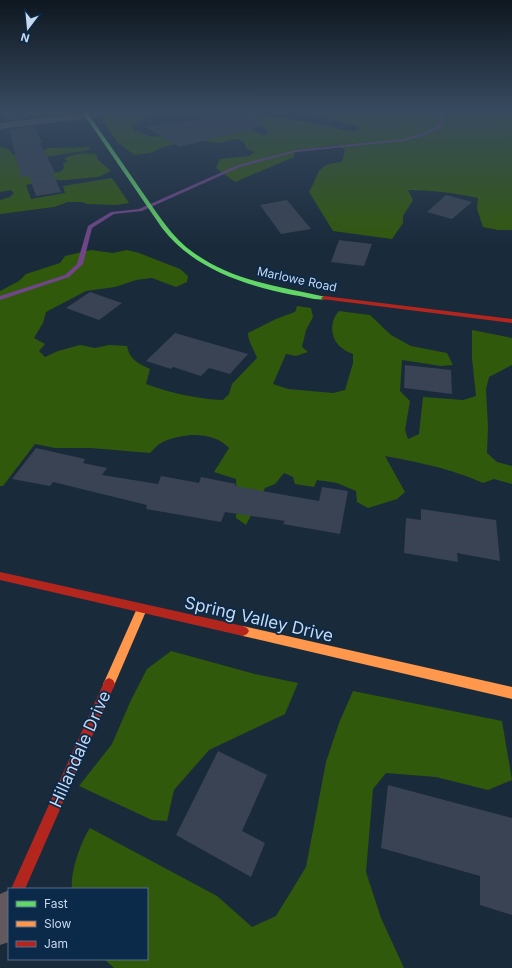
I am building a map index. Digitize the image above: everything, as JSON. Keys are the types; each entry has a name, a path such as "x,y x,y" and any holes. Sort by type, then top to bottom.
{"street":[{"name":"Marlowe Road","path":"114,155 171,236 181,247 200,260 223,271 265,287 328,299 512,321"},
{"name":"Spring Valley Drive","path":"0,576 512,693"},
{"name":"Hillandale Drive","path":"18,888 142,609"},
{"path":"0,927 8,910"}],"green space":[{"path":"0,155 56,155 38,158 33,176 60,172 64,168 63,164 68,161 64,159 67,157 74,155 96,155 98,160 111,171 98,177 48,180 26,185 31,199 65,193 63,186 112,178 129,203 116,205 68,202 54,207 0,214 0,200 10,197 14,193 11,190 0,192"},
{"path":"294,155 294,157 235,182 216,168 220,159 249,156"},
{"path":"344,155 512,155 512,230 498,230 483,227 477,209 478,198 443,192 408,190 413,200 403,216 403,223 392,239 333,231 309,192 323,167 333,163 342,162"},
{"path":"91,250 113,253 127,250 139,253 180,269 188,276 187,282 176,287 152,278 136,280 115,287 86,291 46,312 43,323 34,338 45,344 39,351 45,357 58,351 80,345 95,348 109,345 127,346 132,358 150,369 146,384 184,395 223,400 229,394 232,384 257,358 248,333 276,319 295,312 297,306 311,308 313,317 306,330 302,347 308,352 296,356 286,354 273,384 288,389 333,393 345,390 353,363 353,354 343,349 335,340 332,325 339,311 370,315 391,335 411,346 447,353 453,365 441,366 402,360 400,391 410,401 405,430 408,439 419,434 423,397 463,400 476,396 472,358 472,330 512,338 512,365 489,377 486,389 488,427 487,453 497,462 512,466 512,484 494,479 483,483 447,470 385,456 405,492 397,499 368,508 357,502 356,491 337,483 317,480 314,487 295,484 293,477 284,473 275,484 265,488 246,525 236,518 236,479 214,472 229,448 222,442 207,436 190,435 165,441 150,453 91,448 55,448 35,444 3,486 0,486 0,291 19,281 26,274 60,263 65,256"},
{"path":"171,651 255,674 298,683 285,714 209,750 174,790 167,821 152,820 79,786 112,744 131,700 147,669"},
{"path":"353,691 502,721 512,780 488,790 436,777 386,773 373,789 366,872 381,918 404,968 114,968 105,960 148,960 148,888 72,888 74,866 83,841 90,828 217,896 252,927 276,916 306,867 326,762 339,723"}],"building":[{"path":"16,155 46,155 55,172 53,173 61,192 36,196 29,176 21,177"},
{"path":"446,195 472,202 452,219 427,212"},
{"path":"287,200 311,229 281,234 260,205"},
{"path":"339,240 372,244 364,266 331,262"},
{"path":"90,292 122,303 99,320 66,308"},
{"path":"175,333 248,354 230,374 209,368 201,376 173,367 171,369 146,361"},
{"path":"405,365 451,370 452,394 404,388"},
{"path":"36,448 85,459 83,463 107,468 102,475 158,484 161,476 199,483 201,477 236,484 235,486 319,501 322,487 348,491 340,534 283,524 285,521 225,512 221,522 146,509 147,505 53,482 50,486 12,479"},
{"path":"421,509 496,520 500,561 457,553 458,562 404,553 406,518 421,520"},
{"path":"218,751 267,775 242,831 265,843 251,877 176,835"},
{"path":"388,785 512,818 512,915 480,905 480,876 381,848"}],"waterway":[{"path":"0,298 67,276 80,264 90,227 113,213 140,210 239,166 280,155"}],"traffic: fast":[{"path":"114,155 170,235 192,255 223,272 256,284 324,298"}],"traffic: slow":[{"path":"109,684 142,609"},
{"path":"243,631 512,693"}],"traffic: jam":[{"path":"324,298 512,321"},
{"path":"0,576 243,631"},
{"path":"18,888 109,684"}]}
